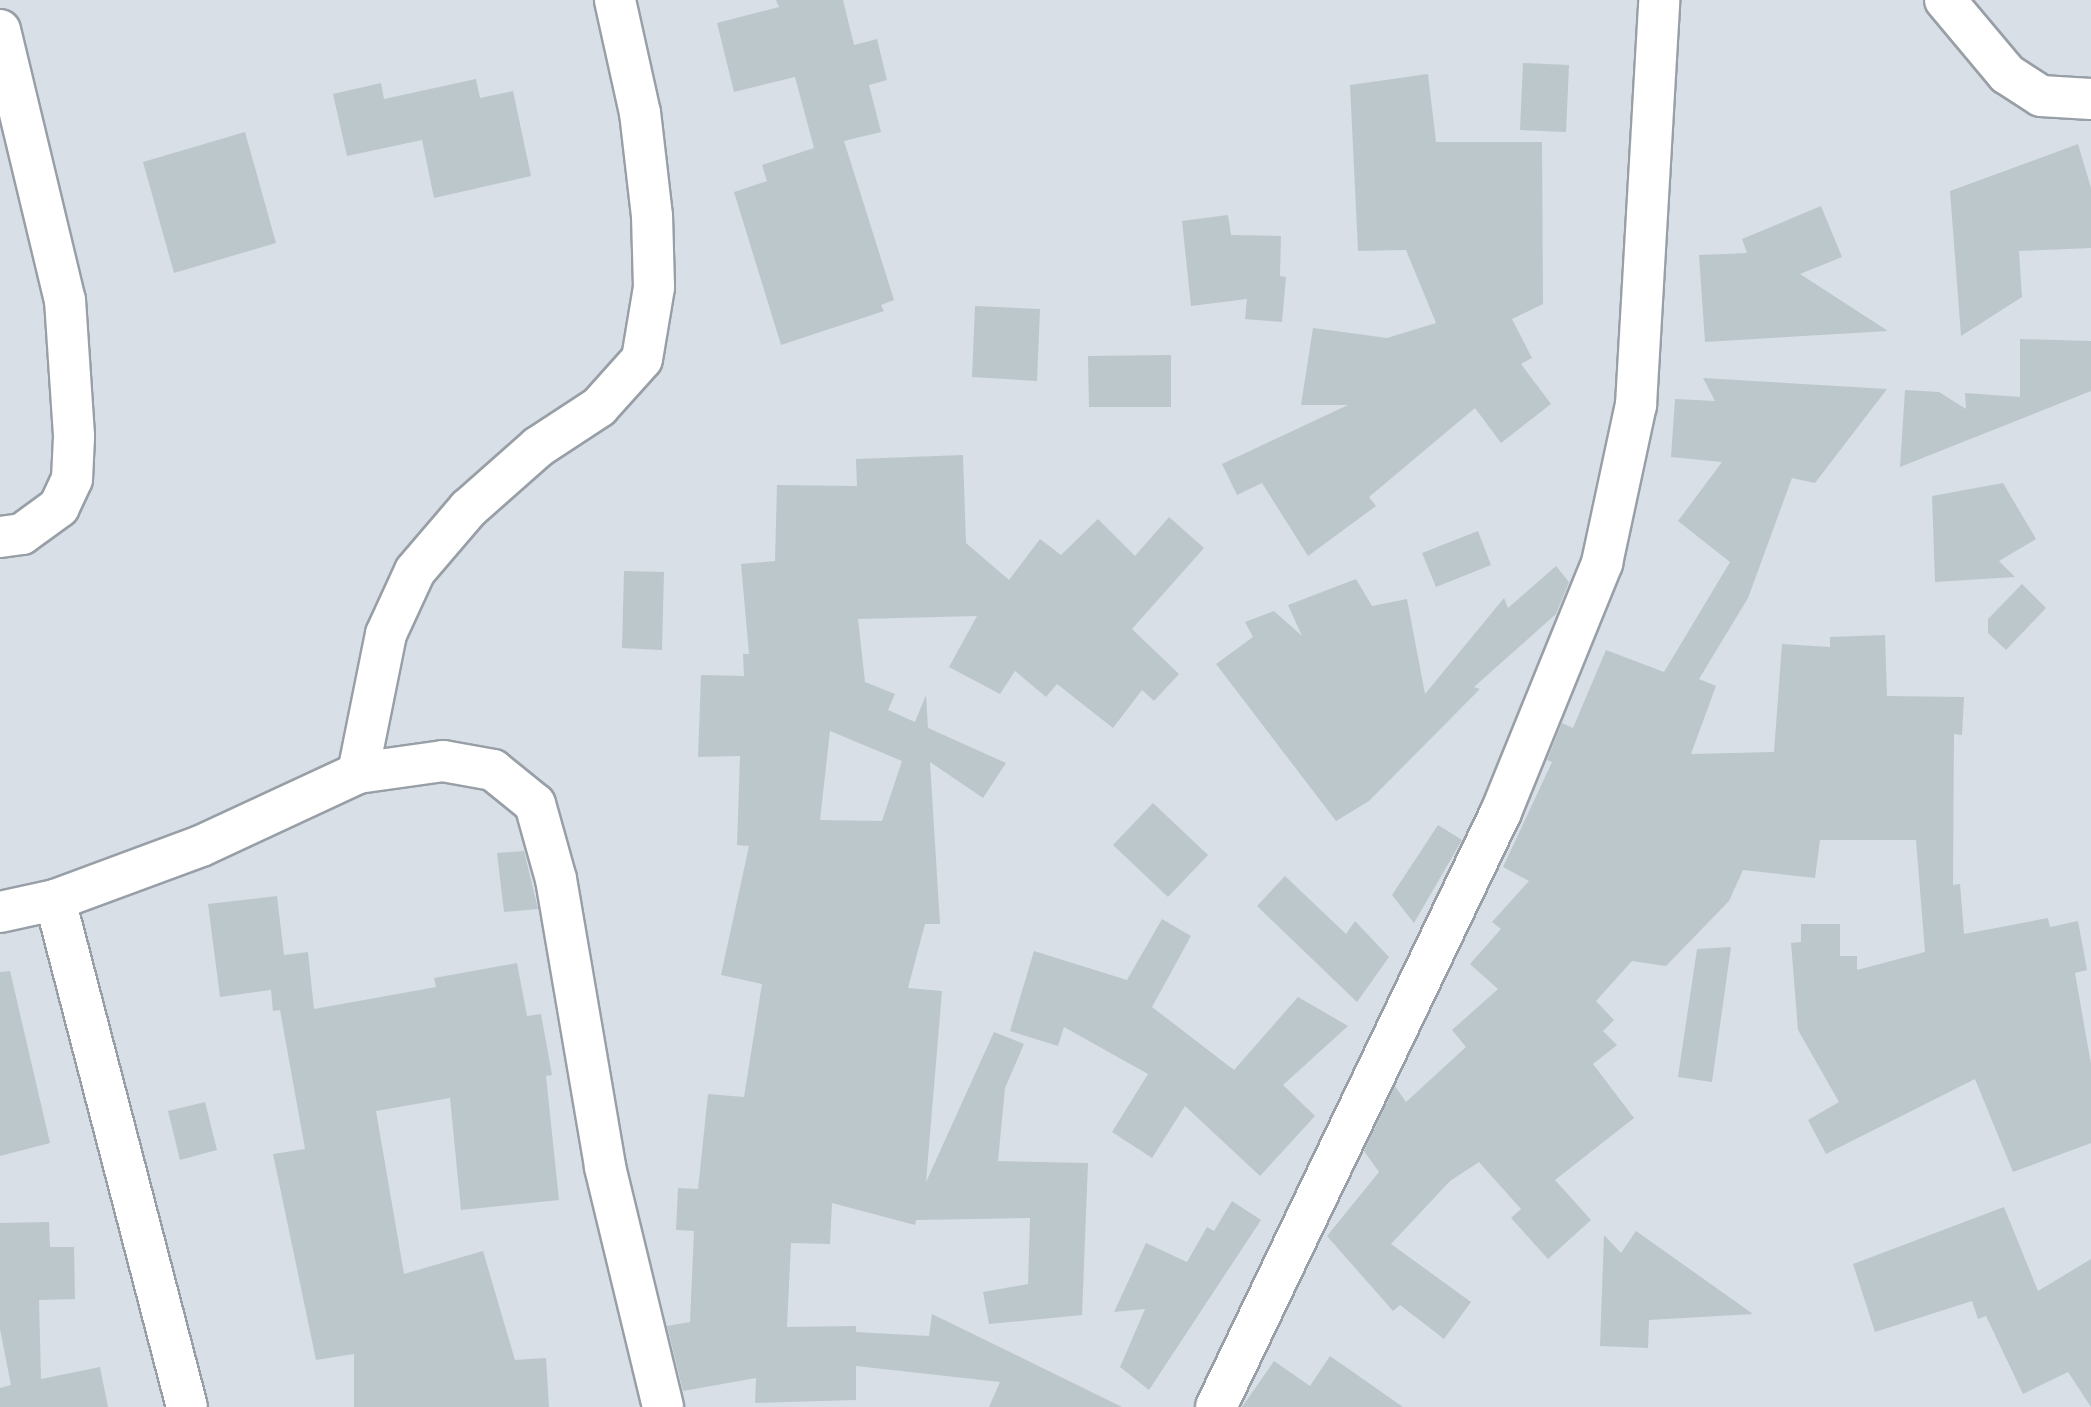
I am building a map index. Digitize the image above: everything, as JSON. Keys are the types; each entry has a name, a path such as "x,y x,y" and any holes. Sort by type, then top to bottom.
{"street":[{"path":"358,773 386,634 415,571 468,509 538,447 599,407 642,359 654,287 652,216 640,113 615,0"},
{"path":"1216,1407 1501,812 1602,563 1636,405 1659,0"},
{"path":"1945,0 2007,74 2041,96 2091,99"},
{"path":"0,30 65,300 74,437 72,479 59,507 22,534 0,537"},
{"path":"0,912 55,900 257,823 358,773 443,761 493,770 535,804 556,879 628,1281 663,1407"},
{"path":"55,900 187,1407"}],"building":[{"path":"776,0 843,0 854,45 877,39 887,80 869,85 881,132 844,141 894,300 881,305 884,311 781,345 734,192 767,181 762,165 814,148 795,77 734,92 717,23 779,7"},
{"path":"1523,63 1569,65 1566,132 1520,130"},
{"path":"1428,74 1436,142 1542,142 1543,304 1512,319 1532,358 1521,364 1551,404 1501,443 1475,408 1369,497 1376,506 1308,556 1262,483 1237,495 1222,464 1348,405 1301,405 1313,328 1387,338 1436,323 1406,250 1358,251 1350,85"},
{"path":"476,79 480,98 513,91 531,176 434,198 422,140 347,156 333,94 381,83 384,99"},
{"path":"245,132 276,243 174,273 143,162"},
{"path":"2078,144 2091,188 2091,248 2019,251 2022,297 1961,336 1950,191"},
{"path":"1821,206 1842,257 1800,274 1888,331 1705,342 1699,255 1747,253 1742,239"},
{"path":"1228,215 1231,235 1281,236 1280,276 1286,277 1282,322 1245,319 1247,299 1191,306 1182,221"},
{"path":"975,306 1040,309 1037,381 972,377"},
{"path":"2020,339 2091,341 2091,391 1900,467 1905,390 1939,392 1966,409 1965,393 2020,397"},
{"path":"1171,355 1171,407 1089,407 1088,356"},
{"path":"1703,378 1887,389 1815,483 1792,478 1748,598 1699,679 1716,686 1691,754 1774,752 1782,644 1830,647 1830,637 1885,635 1887,696 1964,697 1962,735 1954,734 1953,885 1960,884 1964,934 2048,918 2050,927 2078,921 2087,970 2075,973 2091,1064 2091,1143 2013,1172 1975,1079 1826,1154 1808,1120 1839,1102 1798,1030 1791,943 1801,942 1801,924 1840,924 1840,956 1857,956 1857,970 1925,952 1916,840 1820,840 1815,878 1743,870 1729,901 1666,966 1632,961 1596,1001 1614,1020 1603,1031 1617,1045 1593,1064 1634,1118 1555,1180 1591,1220 1548,1259 1511,1218 1521,1209 1479,1162 1450,1181 1391,1244 1471,1302 1444,1339 1400,1305 1393,1311 1327,1236 1379,1172 1364,1151 1395,1086 1406,1102 1466,1047 1452,1030 1498,989 1470,964 1501,929 1492,922 1529,881 1503,867 1552,762 1547,760 1562,723 1573,728 1606,650 1664,672 1730,562 1678,521 1722,462 1671,457 1675,399 1715,401"},
{"path":"963,455 966,543 1009,580 1040,539 1061,555 1098,519 1135,556 1169,517 1204,548 1132,629 1179,674 1154,701 1142,690 1113,728 1057,684 1046,697 1015,671 1000,694 949,667 977,616 858,619 865,682 895,694 888,710 915,722 926,695 928,728 1006,763 983,798 930,762 940,924 925,924 908,988 942,991 926,1182 994,1032 1024,1044 1005,1088 998,1161 1088,1163 1082,1315 989,1324 983,1292 1028,1284 1030,1218 916,1220 915,1225 832,1203 830,1244 791,1243 787,1327 856,1326 856,1332 929,1336 932,1314 1122,1407 989,1407 1000,1382 856,1366 856,1400 755,1403 756,1378 683,1391 667,1326 690,1322 694,1231 676,1230 678,1188 698,1189 708,1094 744,1097 762,984 721,975 749,846 737,845 740,756 698,757 701,675 744,676 743,654 749,654 741,564 775,561 777,485 857,486 856,459","holes":["830,731 902,761 882,821 820,820"]},
{"path":"2003,483 2036,539 1999,561 2015,577 1935,582 1932,496"},
{"path":"1478,531 1491,565 1436,587 1422,553"},
{"path":"1556,566 1569,582 1556,614 1474,687 1480,689 1369,801 1336,821 1216,664 1253,637 1245,622 1274,611 1302,636 1288,605 1356,579 1372,606 1407,599 1425,694 1504,598 1508,608"},
{"path":"624,571 664,572 662,650 622,648"},
{"path":"2022,584 2046,608 2006,650 1988,633 1988,619"},
{"path":"1153,803 1208,855 1168,897 1113,845"},
{"path":"1438,825 1462,840 1414,923 1392,895"},
{"path":"524,851 538,909 504,912 497,853"},
{"path":"1285,876 1346,934 1355,921 1389,957 1357,1002 1257,906"},
{"path":"277,896 284,955 308,952 314,1009 436,987 434,978 517,963 527,1016 541,1014 552,1075 546,1076 559,1200 461,1210 450,1098 376,1111 404,1274 483,1251 515,1360 546,1358 549,1407 354,1407 354,1354 316,1360 273,1154 305,1149 280,1010 273,1011 271,990 220,997 208,904"},
{"path":"1162,919 1191,936 1152,1007 1234,1070 1298,997 1348,1026 1283,1085 1315,1116 1260,1176 1185,1106 1152,1158 1112,1132 1148,1074 1064,1027 1058,1046 1010,1031 1034,951 1127,980"},
{"path":"1731,947 1712,1082 1678,1077 1697,949"},
{"path":"10,971 50,1143 0,1156 0,972"},
{"path":"205,1102 217,1150 180,1160 168,1111"},
{"path":"1232,1201 1261,1220 1149,1390 1120,1367 1145,1309 1114,1312 1146,1243 1187,1262 1207,1227 1214,1231"},
{"path":"2004,1207 2038,1291 2091,1259 2091,1407 2068,1372 2023,1394 1986,1316 1978,1319 1972,1301 1875,1332 1853,1264"},
{"path":"49,1222 50,1247 74,1247 75,1299 39,1300 41,1379 100,1367 108,1407 0,1407 0,1388 11,1385 0,1329 0,1223"},
{"path":"1636,1231 1753,1314 1649,1320 1648,1348 1600,1346 1604,1235 1621,1253"},
{"path":"1330,1356 1403,1407 1242,1407 1274,1361 1310,1386"}]}
